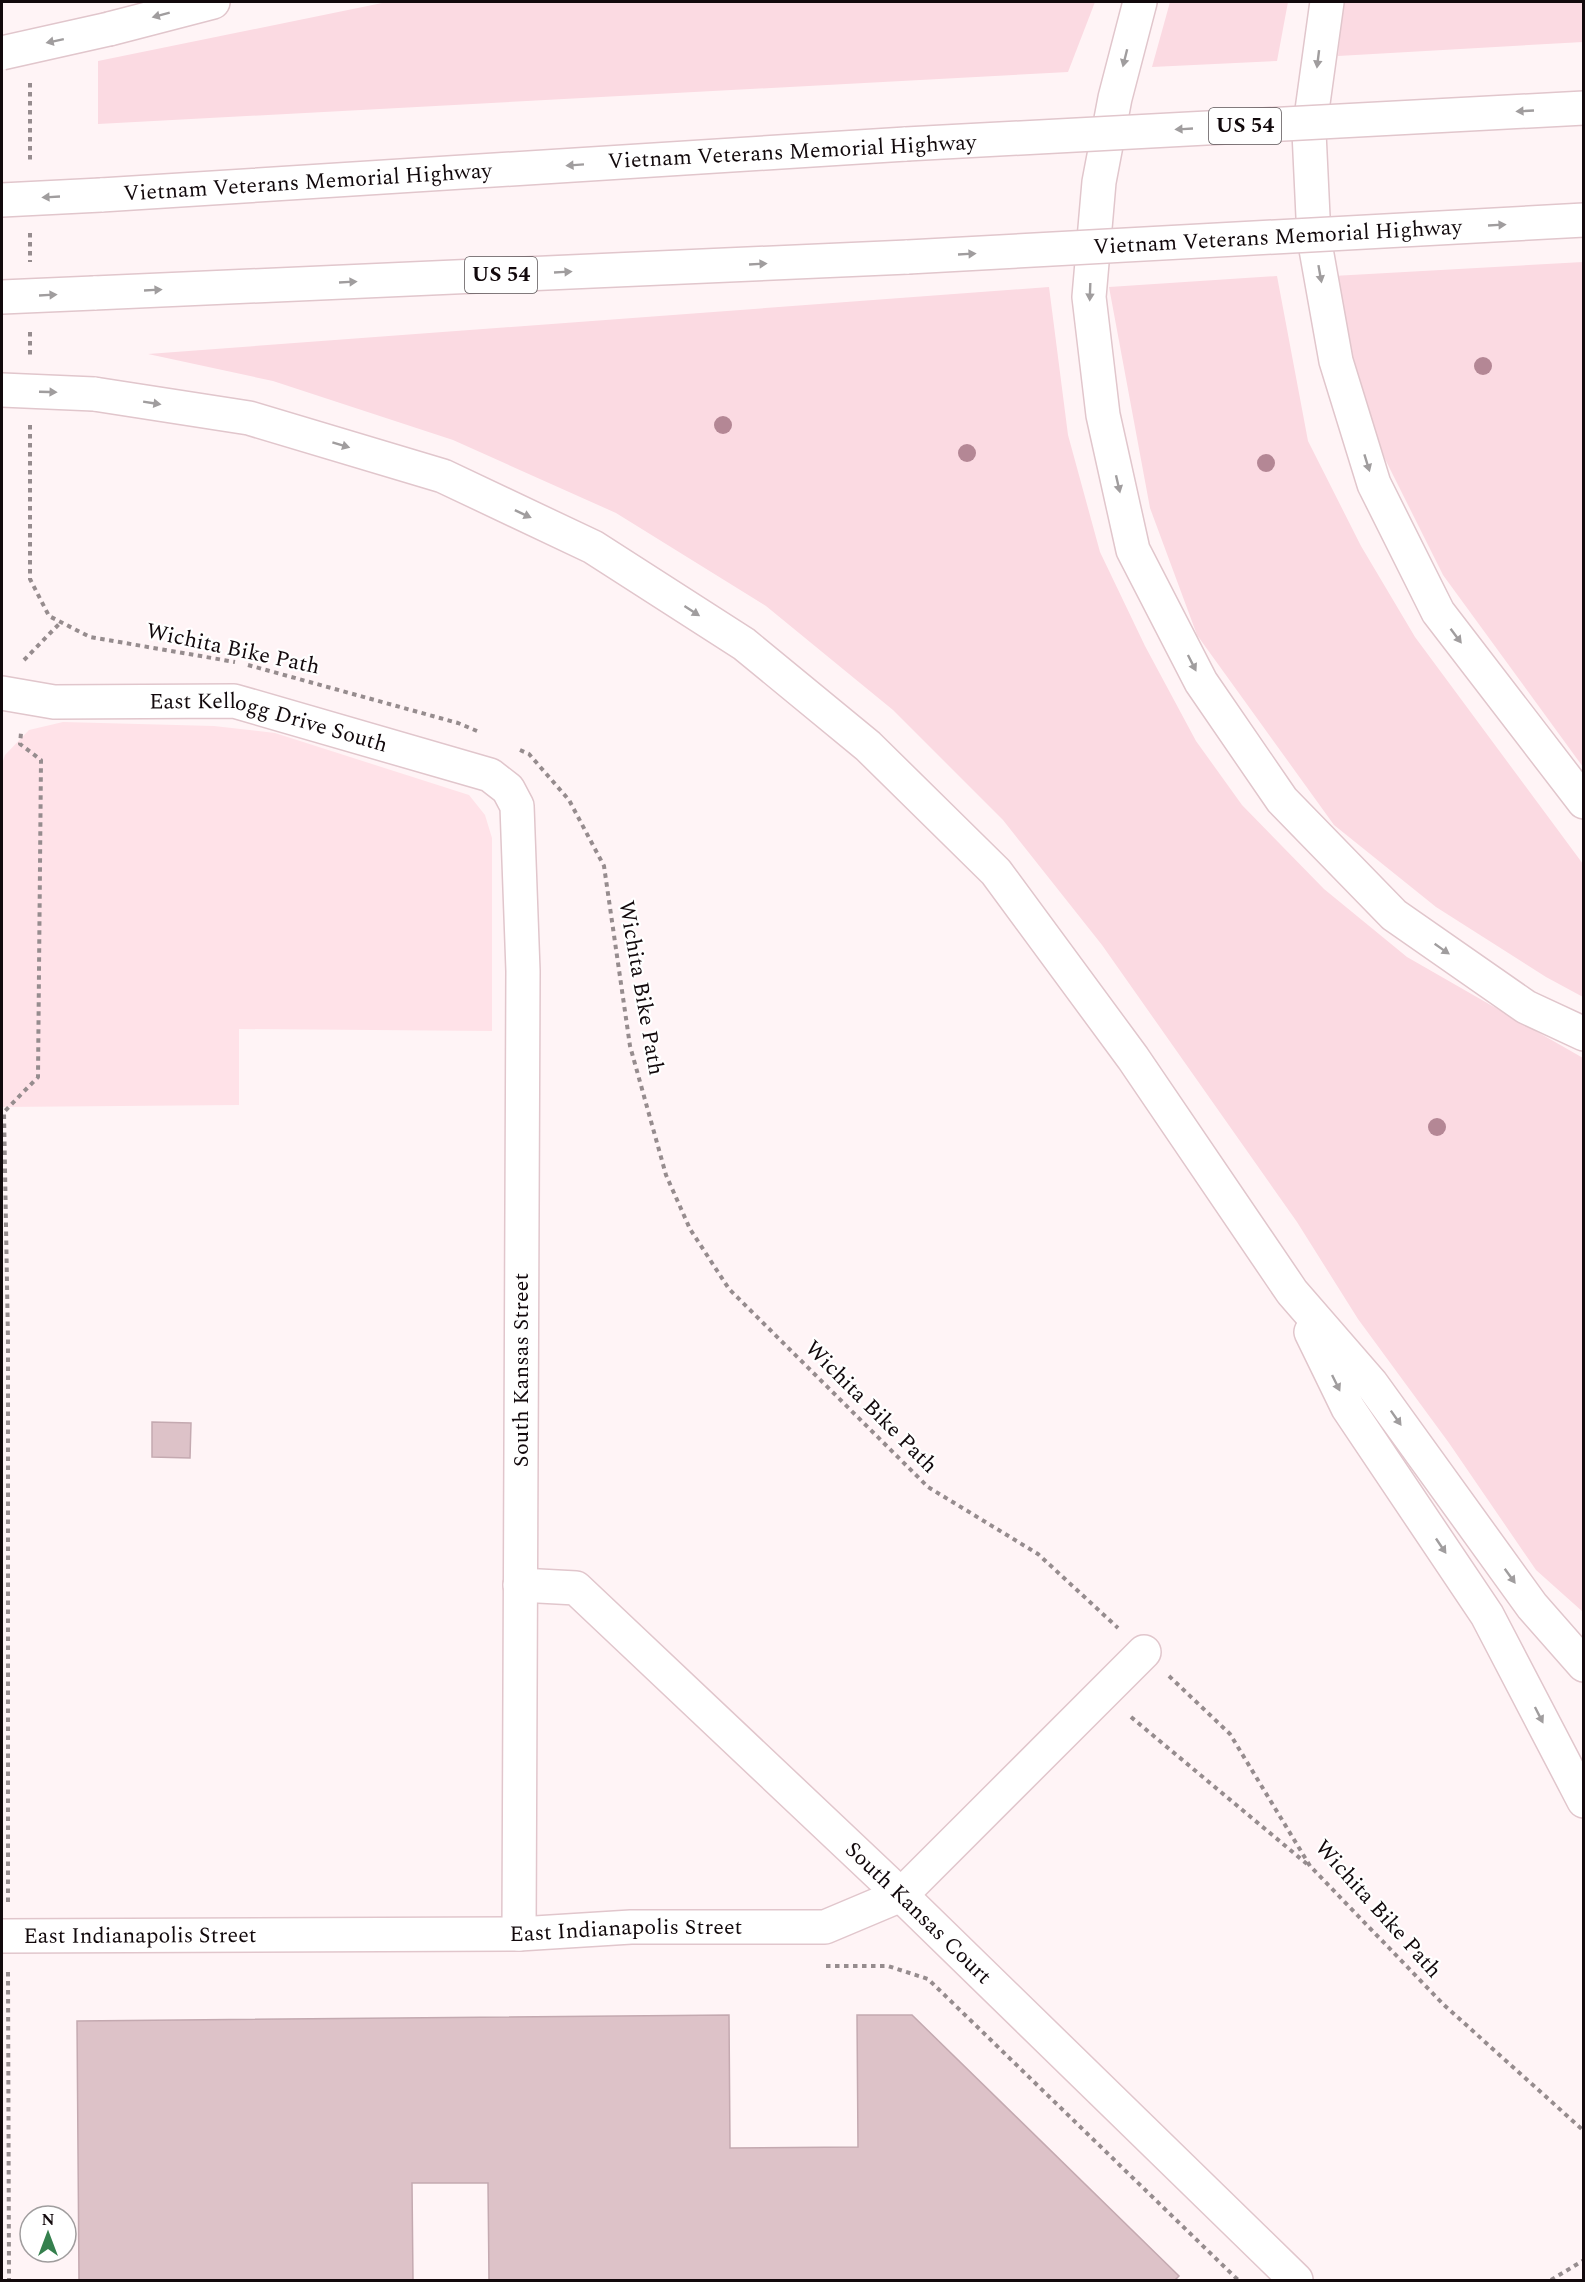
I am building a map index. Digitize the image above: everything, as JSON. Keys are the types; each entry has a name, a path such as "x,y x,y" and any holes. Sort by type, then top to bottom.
{"main road":[{"path":"2,53 109,29 213,2"},
{"path":"1140,2 1115,98 1099,182 1089,297 1103,415 1133,550 1201,682 1282,800 1394,915 1526,1007 1584,1034"},
{"path":"1327,2 1309,132 1314,238 1336,361 1374,484 1438,612 1584,802"},
{"name":"Vietnam Veterans Memorial Highway","path":"2,200 906,144 1584,108"},
{"name":"Vietnam Veterans Memorial Highway","path":"2,297 908,257 1584,220"},
{"path":"2,390 94,394 249,418 443,476 594,547 744,644 868,746 996,872 1133,1058 1292,1292 1371,1383 1532,1606 1584,1665"},
{"name":"East Kellogg Drive South","path":"12,694 54,702 234,701 490,775 508,789 517,806"},
{"name":"South Kansas Street","path":"517,806 523,971 519,1934"},
{"path":"1292,1292 1348,1407 1487,1615 1584,1801"},
{"name":"South Kansas Court","path":"520,1585 576,1588 901,1895 1293,2279"},
{"name":"East Indianapolis Street","path":"5,1935 519,1934 631,1927 825,1927 901,1895 1144,1652"}],"path":[{"path":"30,72 30,167"},
{"path":"30,226 30,273"},
{"path":"30,320 30,367"},
{"name":"Wichita Bike Path","path":"30,414 30,579 49,616 90,637 263,667 458,723 478,732"},
{"path":"9,2280 5,1935 8,1340 4,1112 38,1077 41,827 41,760 20,744 12,694 24,657 61,622"},
{"name":"Wichita Bike Path","path":"519,749 529,754 569,800 604,866 630,1046 666,1175 690,1229 729,1289 928,1487 1038,1554 1230,1734 1310,1866 1444,2005 1584,2131"},
{"path":"1128,1715 1310,1866"},
{"path":"823,1966 888,1966 928,1979 1238,2280"},
{"path":"1551,2280 1584,2260"}],"shaded area":[{"path":"387,2 1095,2 1068,72 98,124 98,61"},
{"path":"1170,2 1288,2 1277,61 1152,67"},
{"path":"1343,2 1583,2 1583,42 1338,56"},
{"path":"1583,262 1583,767 1443,575 1385,459 1356,378 1333,276"},
{"path":"1277,276 1308,441 1361,546 1415,637 1583,864 1583,997 1546,977 1436,907 1334,825 1197,635 1150,508 1109,287"},
{"path":"1049,287 1068,435 1100,552 1145,646 1196,741 1242,805 1324,889 1407,957 1583,1058 1583,1612 1536,1570 1449,1443 1358,1319 1297,1222 1102,945 1003,820 893,710 766,606 616,513 453,440 273,381 148,354"},
{"path":"63,722 214,726 275,733 469,795 485,815 492,838 492,1031 239,1029 239,1105 2,1107 2,764 5,755 29,730"}],"building":[{"path":"152,1422 191,1423 190,1458 152,1457"},
{"path":"729,2015 730,2148 858,2147 857,2015 912,2015 1179,2276 1175,2280 489,2280 488,2183 412,2183 413,2280 79,2280 77,2021"}]}
